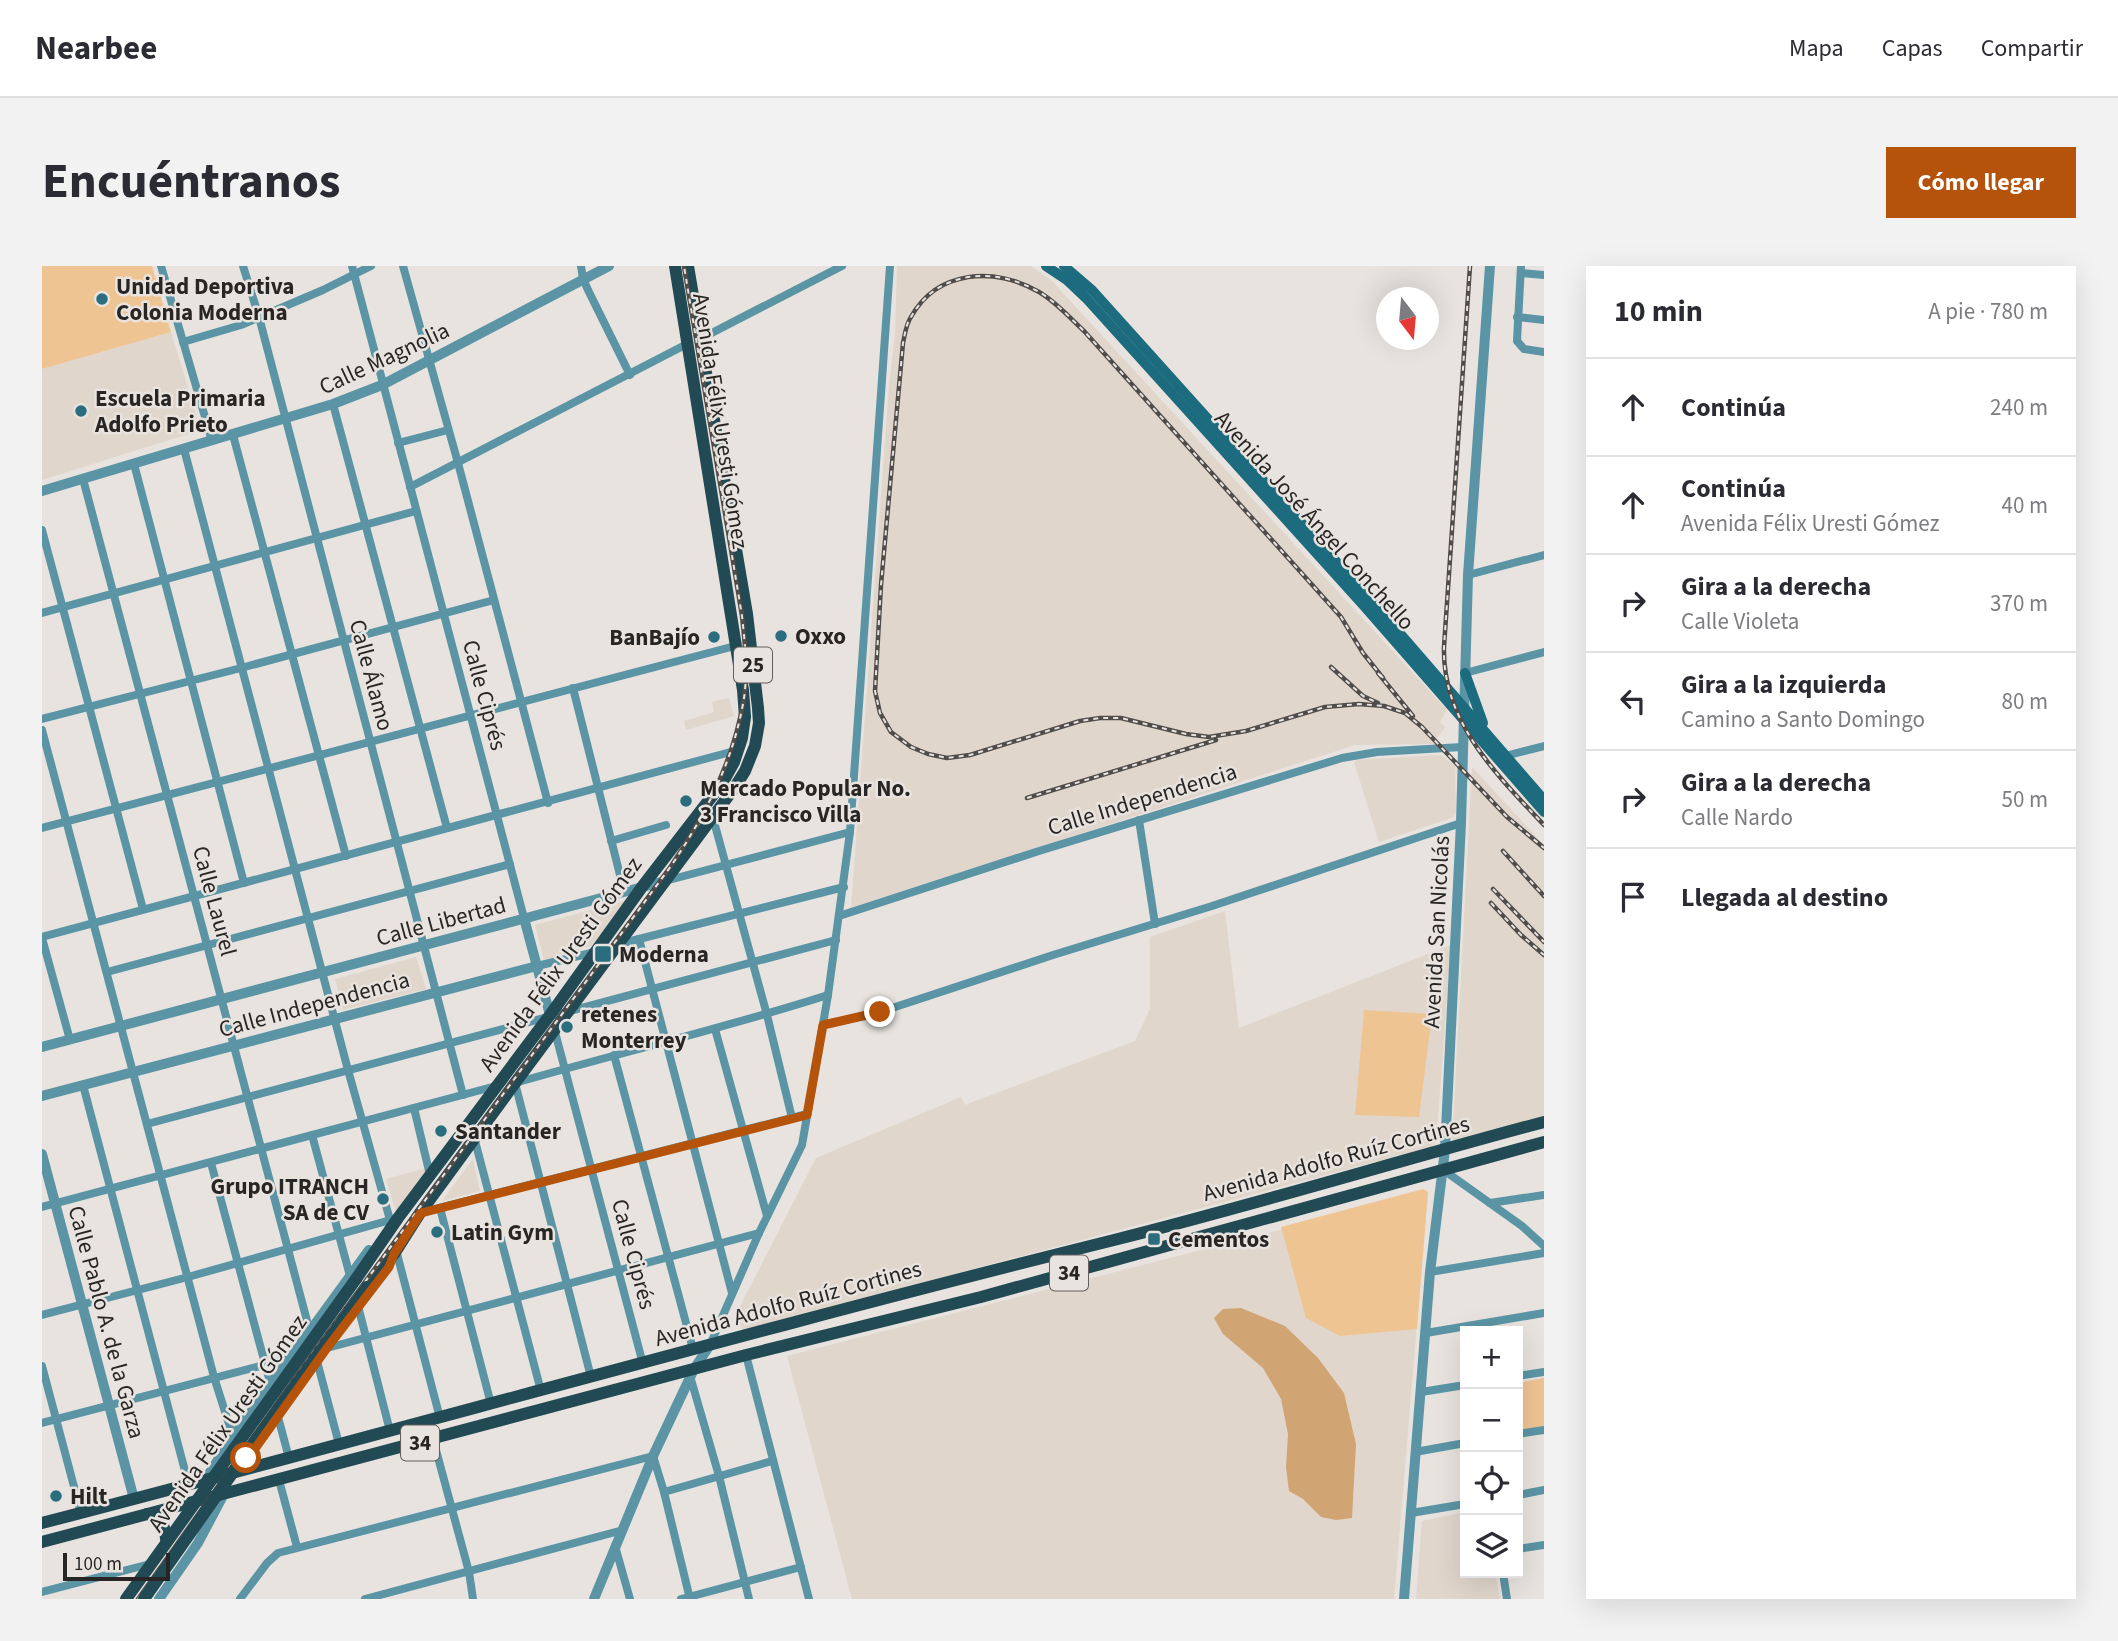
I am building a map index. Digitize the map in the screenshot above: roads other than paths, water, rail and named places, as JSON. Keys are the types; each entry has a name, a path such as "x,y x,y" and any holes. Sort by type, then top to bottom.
{"main road":[{"name":"Avenida Félix Uresti Gómez","path":"126,1599 244,1433 358,1281 395,1252 515,1083 713,818 751,759 759,723 747,614 694,342 675,266"},
{"name":"Avenida Félix Uresti Gómez","path":"144,1599 255,1441 392,1224 723,782 738,750 744,727 744,706 694,342 688,266"},
{"name":"Avenida José Ángel Conchello","path":"1046,266 1067,280 1086,298 1364,606 1544,812"},
{"name":"Avenida José Ángel Conchello","path":"1064,266 1100,300 1463,705 1544,800"},
{"path":"1465,673 1488,735"},
{"name":"Avenida Adolfo Ruíz Cortines","path":"42,1523 189,1486 693,1349 1115,1240 1544,1122"},
{"name":"Avenida Adolfo Ruíz Cortines","path":"42,1542 692,1373 746,1355 981,1297 1544,1142"},
{"path":"147,1514 156,1517 163,1524 166,1539"}],"street":[{"path":"161,266 212,441"},
{"name":"Calle Álamo","path":"243,266 259,317 463,1095"},
{"path":"183,342 241,325 323,290 353,270 371,266"},
{"path":"403,266 548,803"},
{"path":"581,266 583,279 630,375"},
{"name":"Calle Magnolia","path":"42,491 285,420 382,385 609,266"},
{"path":"410,487 842,266"},
{"path":"594,1599 653,1456 692,1373 710,1345 758,1233 802,1145 828,995 850,832 890,266"},
{"name":"Avenida San Nicolás","path":"1404,1599 1430,1272 1444,1150 1461,823 1468,575 1490,266"},
{"path":"1544,275 1521,269 1516,337 1518,344 1528,351 1544,352"},
{"name":"Calle Ciprés","path":"353,270 550,1015"},
{"path":"1517,317 1544,320"},
{"path":"333,404 447,828"},
{"path":"398,443 448,429"},
{"path":"233,435 346,856"},
{"path":"42,1315 289,1248 392,1224 348,1070 184,449"},
{"path":"134,464 244,883"},
{"name":"Calle Laurel","path":"83,479 310,1332"},
{"path":"42,613 416,511"},
{"path":"42,530 144,909"},
{"path":"1468,575 1544,555"},
{"path":"42,719 494,600"},
{"path":"42,828 735,646"},
{"path":"1465,673 1544,652"},
{"path":"573,688 624,891"},
{"path":"42,730 214,1377 238,1457 249,1457"},
{"path":"1506,757 1544,746"},
{"name":"Calle Independencia","path":"839,916 1139,820 1359,754 1462,747"},
{"path":"70,1040 42,938 738,750"},
{"path":"713,818 792,1118"},
{"path":"1139,820 1155,924"},
{"path":"823,1025 880,1012 1461,823"},
{"path":"611,841 666,825"},
{"name":"Calle Libertad","path":"42,1047 850,832"},
{"path":"107,972 510,864"},
{"path":"619,944 844,887"},
{"path":"639,939 732,1293"},
{"path":"147,1124 836,940"},
{"name":"Calle Independencia","path":"42,1096 436,991 596,952"},
{"path":"591,1377 515,1083 767,1015 828,995"},
{"path":"715,1029 767,1216"},
{"name":"Calle Ciprés","path":"555,1032 643,1364"},
{"path":"614,1055 693,1349 692,1373 749,1599"},
{"path":"83,1085 189,1486"},
{"path":"42,1207 497,1086"},
{"path":"414,1108 430,1175"},
{"path":"421,1213 807,1115"},
{"path":"120,1599 166,1539 233,1437 291,1357 310,1332 358,1281 340,1235 313,1135"},
{"path":"475,1141 541,1391"},
{"name":"Calle Pablo A. de la Garza","path":"42,1154 134,1499"},
{"path":"211,1163 271,1386"},
{"path":"1442,1169 1522,1226 1544,1246"},
{"path":"1490,1203 1544,1195"},
{"path":"440,1208 492,1404"},
{"path":"327,1348 758,1233"},
{"path":"159,1599 198,1543 238,1472 317,1361 389,1267 395,1252"},
{"path":"395,1252 440,1418"},
{"path":"1430,1272 1544,1253"},
{"path":"358,1306 390,1431"},
{"path":"1426,1333 1544,1313"},
{"path":"746,1355 809,1599"},
{"path":"42,1423 291,1357"},
{"path":"317,1361 339,1444"},
{"path":"42,1366 81,1513"},
{"path":"1523,1375 1544,1372"},
{"path":"1421,1392 1460,1386"},
{"path":"278,1417 289,1458"},
{"path":"1523,1433 1544,1430"},
{"path":"433,1439 469,1572 472,1599"},
{"path":"1415,1452 1460,1444"},
{"path":"653,1456 664,1492 686,1598 801,1567"},
{"path":"240,1599 272,1556 297,1547 653,1456"},
{"path":"664,1492 772,1461"},
{"path":"279,1479 297,1547"},
{"path":"1523,1494 1544,1490"},
{"path":"1411,1513 1460,1504"},
{"path":"176,1524 186,1524 194,1529 198,1543"},
{"path":"365,1599 623,1530"},
{"path":"1523,1548 1544,1545"},
{"path":"615,1546 630,1599"},
{"path":"42,1592 146,1565"},
{"path":"1504,1578 1507,1599"}],"railway":[{"path":"138,1599 309,1358 671,866 696,827 726,765 744,698 745,647 684,266"},
{"path":"1470,266 1444,647 1446,674 1462,723 1476,745 1508,787 1544,825"},
{"path":"1383,678 1363,653 1341,617 1084,331 1051,300 1022,284 986,276 951,282 922,301 908,323 903,343 881,585 875,691 880,713 891,732 911,747 947,758 970,755 1080,721 1100,718 1121,718 1209,737 1246,731 1325,707 1359,704 1384,706 1405,713 1422,727 1507,817 1544,848"},
{"path":"1331,667 1363,696 1378,703"},
{"path":"1378,673 1413,716"},
{"path":"1027,798 1216,740"},
{"path":"1503,851 1544,896"},
{"path":"1493,889 1544,942"},
{"path":"1491,903 1544,955"}],"place":[{"name":"Unidad Deportiva Colonia Moderna","path":"102,299"},
{"name":"Escuela Primaria Adolfo Prieto","path":"81,411"},
{"name":"Oxxo","path":"781,636"},
{"name":"BanBajío","path":"714,637"},
{"name":"Mercado Popular No. 3 Francisco Villa","path":"686,801"},
{"name":"Moderna","path":"603,954"},
{"name":"retenes Monterrey","path":"567,1027"},
{"name":"Santander","path":"441,1131"},
{"name":"Grupo ITRANCH SA de CV","path":"383,1199"},
{"name":"Latin Gym","path":"437,1232"},
{"name":"Cementos","path":"1154,1239"},
{"name":"Hilt","path":"56,1496"}]}
